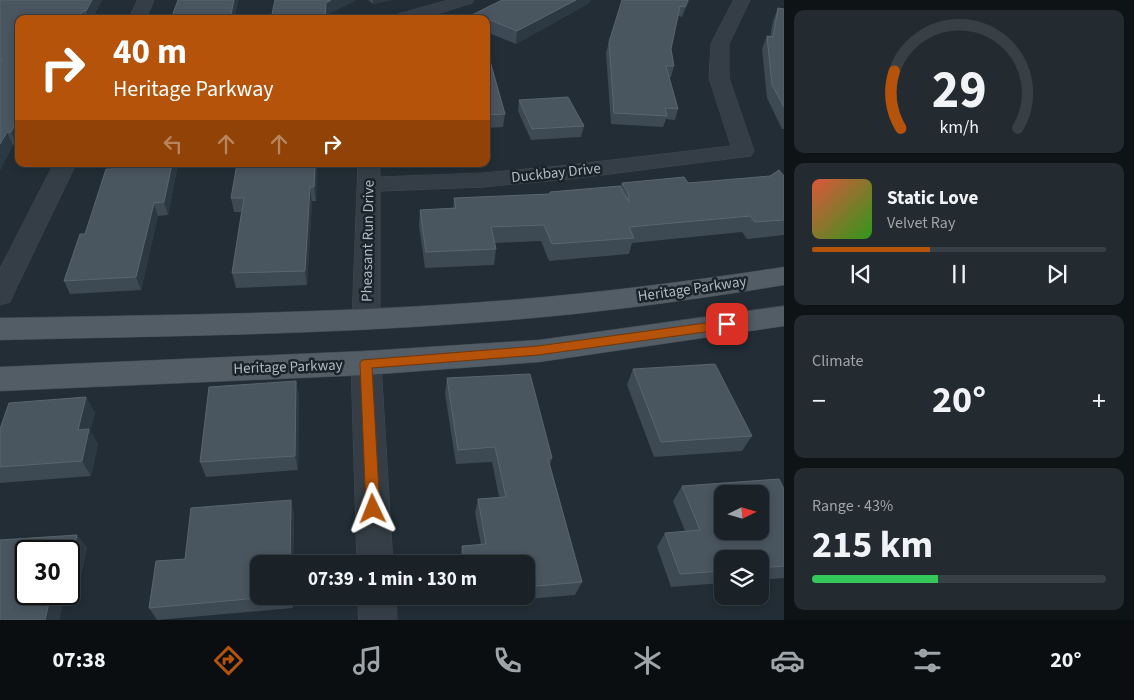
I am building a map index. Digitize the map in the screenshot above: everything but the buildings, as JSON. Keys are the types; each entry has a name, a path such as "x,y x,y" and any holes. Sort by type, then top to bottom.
{"main road":[{"name":"Heritage Parkway","path":"0,329 366,319 537,308 704,288 784,276"},
{"name":"Heritage Parkway","path":"0,379 366,363 538,351 784,316"}],"street":[{"path":"139,15 146,0"},
{"path":"417,15 466,0"},
{"name":"Duckbay Drive","path":"369,174 483,180 743,151 719,78 720,44 742,0"},
{"path":"0,296 64,167"},
{"name":"Pheasant Run Drive","path":"366,319 369,174"},
{"path":"366,363 375,555"},
{"path":"377,605 378,620"}],"route":[{"path":"373,509 366,363 538,351 727,324"}]}
